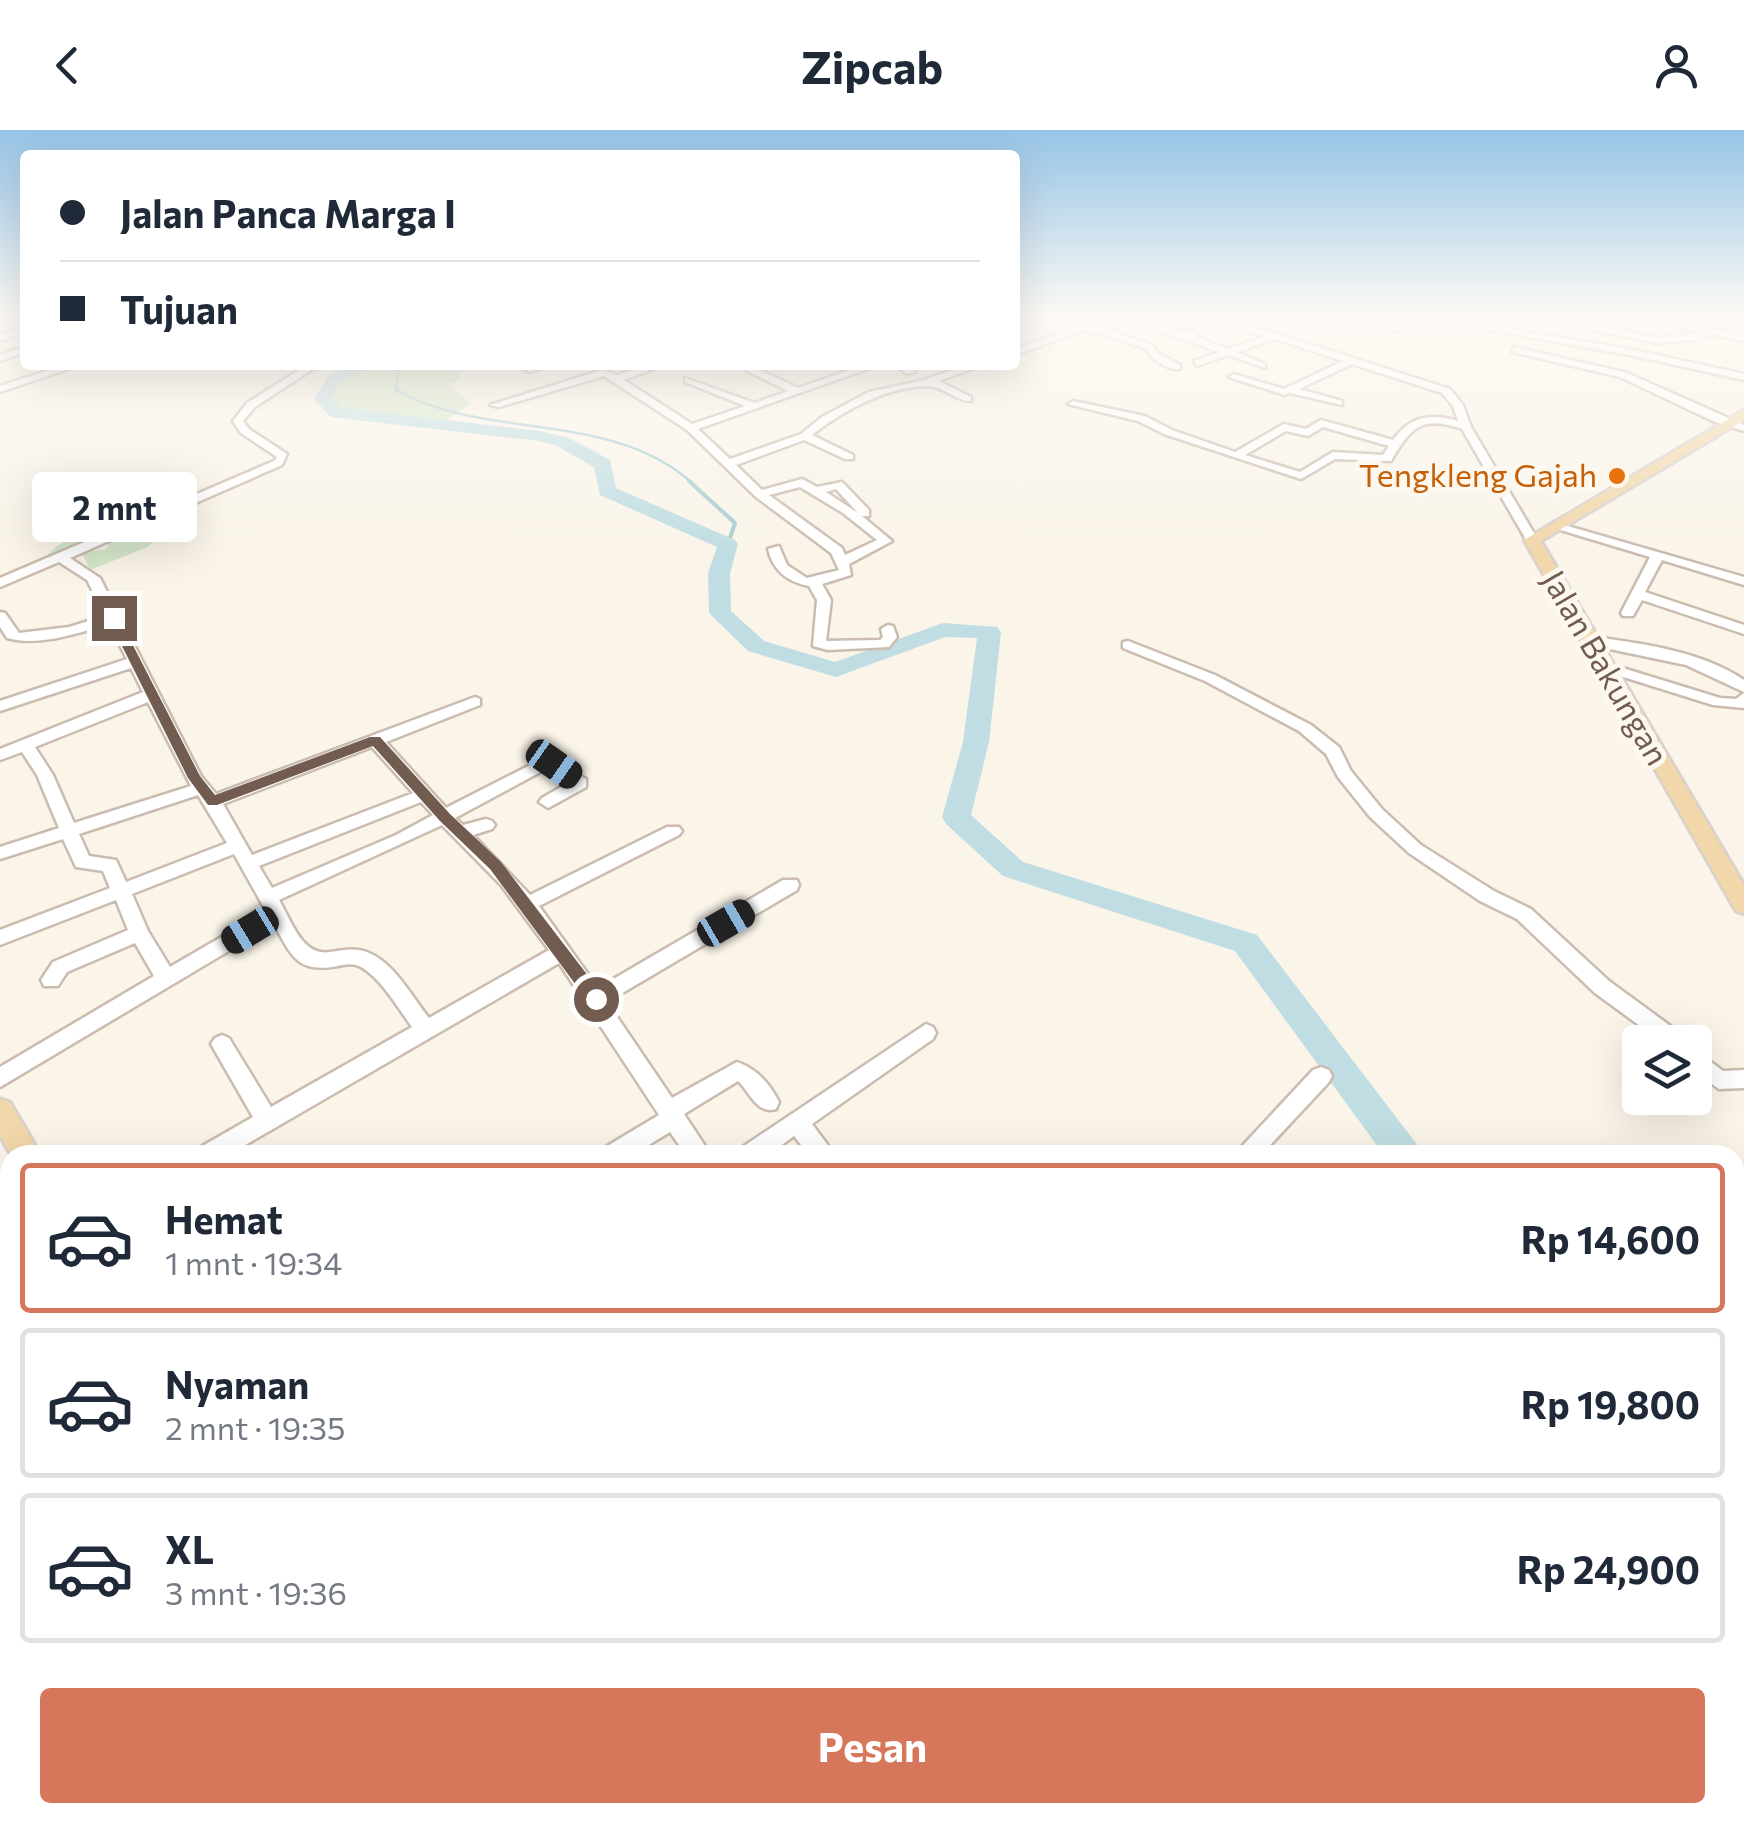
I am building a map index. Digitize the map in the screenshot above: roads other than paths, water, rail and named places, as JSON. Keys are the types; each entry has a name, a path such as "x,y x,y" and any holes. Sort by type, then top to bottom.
{"main road":[{"name":"Jalan Bakungan","path":"1739,422 1541,530 1586,640 1744,905"}],"street":[{"path":"0,583 283,459 238,421 250,405 263,397"},
{"path":"495,405 522,397"},
{"path":"645,397 691,428 760,494 838,552 846,572 802,582 778,563 774,548"},
{"path":"732,397 757,407"},
{"path":"691,428 785,397"},
{"path":"730,463 805,436 826,418 867,397"},
{"path":"963,397 967,399"},
{"path":"1236,456 1284,428 1308,433 1341,400 1325,397"},
{"path":"1451,397 1466,427 1541,530 1658,555 1744,581"},
{"path":"1679,397 1739,422"},
{"path":"1074,404 1141,418 1168,432 1301,476 1333,454 1385,460 1394,444 1420,418 1436,416 1466,427"},
{"path":"1322,423 1394,444"},
{"path":"805,436 849,457"},
{"path":"760,494 800,482 871,530 884,544 844,561"},
{"path":"1628,613 1658,555"},
{"path":"58,556 94,578 152,694 300,954 325,964 350,956 367,960 426,1030"},
{"path":"814,582 824,600 818,642 828,646 884,644 890,637 888,629"},
{"path":"1638,594 1744,630"},
{"path":"0,616 16,637 70,631 114,618"},
{"path":"1586,640 1688,662 1732,677 1744,686"},
{"path":"1128,645 1210,678 1305,728 1333,751 1344,773 1376,813 1415,849 1487,896 1524,914 1602,987 1653,1025"},
{"path":"0,706 136,661"},
{"path":"1603,666 1718,702 1742,704 1744,698"},
{"path":"0,754 152,694"},
{"path":"0,853 207,794 375,740 474,702"},
{"path":"375,740 445,817 496,865 527,904 596,999 621,1043 692,1145"},
{"path":"25,744 45,775 82,862 110,865 139,933 167,980"},
{"path":"0,1078 167,980 273,905 546,762 580,784 548,802"},
{"path":"0,938 122,891 425,794"},
{"path":"461,832 486,825"},
{"path":"527,904 673,831"},
{"path":"596,999 790,886"},
{"path":"51,980 60,968 139,933"},
{"path":"225,1145 560,952"},
{"path":"764,1145 926,1033"},
{"path":"222,1044 267,1121"},
{"path":"627,1145 737,1071 748,1076 768,1102"},
{"path":"1712,1074 1719,1080 1744,1079"},
{"path":"1255,1145 1321,1076"},
{"path":"796,1122 815,1145"}],"waterway":[{"path":"323,397 337,413 540,436 563,442 603,464 607,491 728,544 719,573 720,613 756,646 836,670 943,630 989,632 976,742 956,817 1013,869 1246,943 1398,1145"},
{"path":"411,397 469,416 625,445 660,460 692,483"},
{"path":"689,481 735,523 728,544"}],"place":[{"name":"Tengkleng Gajah","path":"1617,476"}]}
